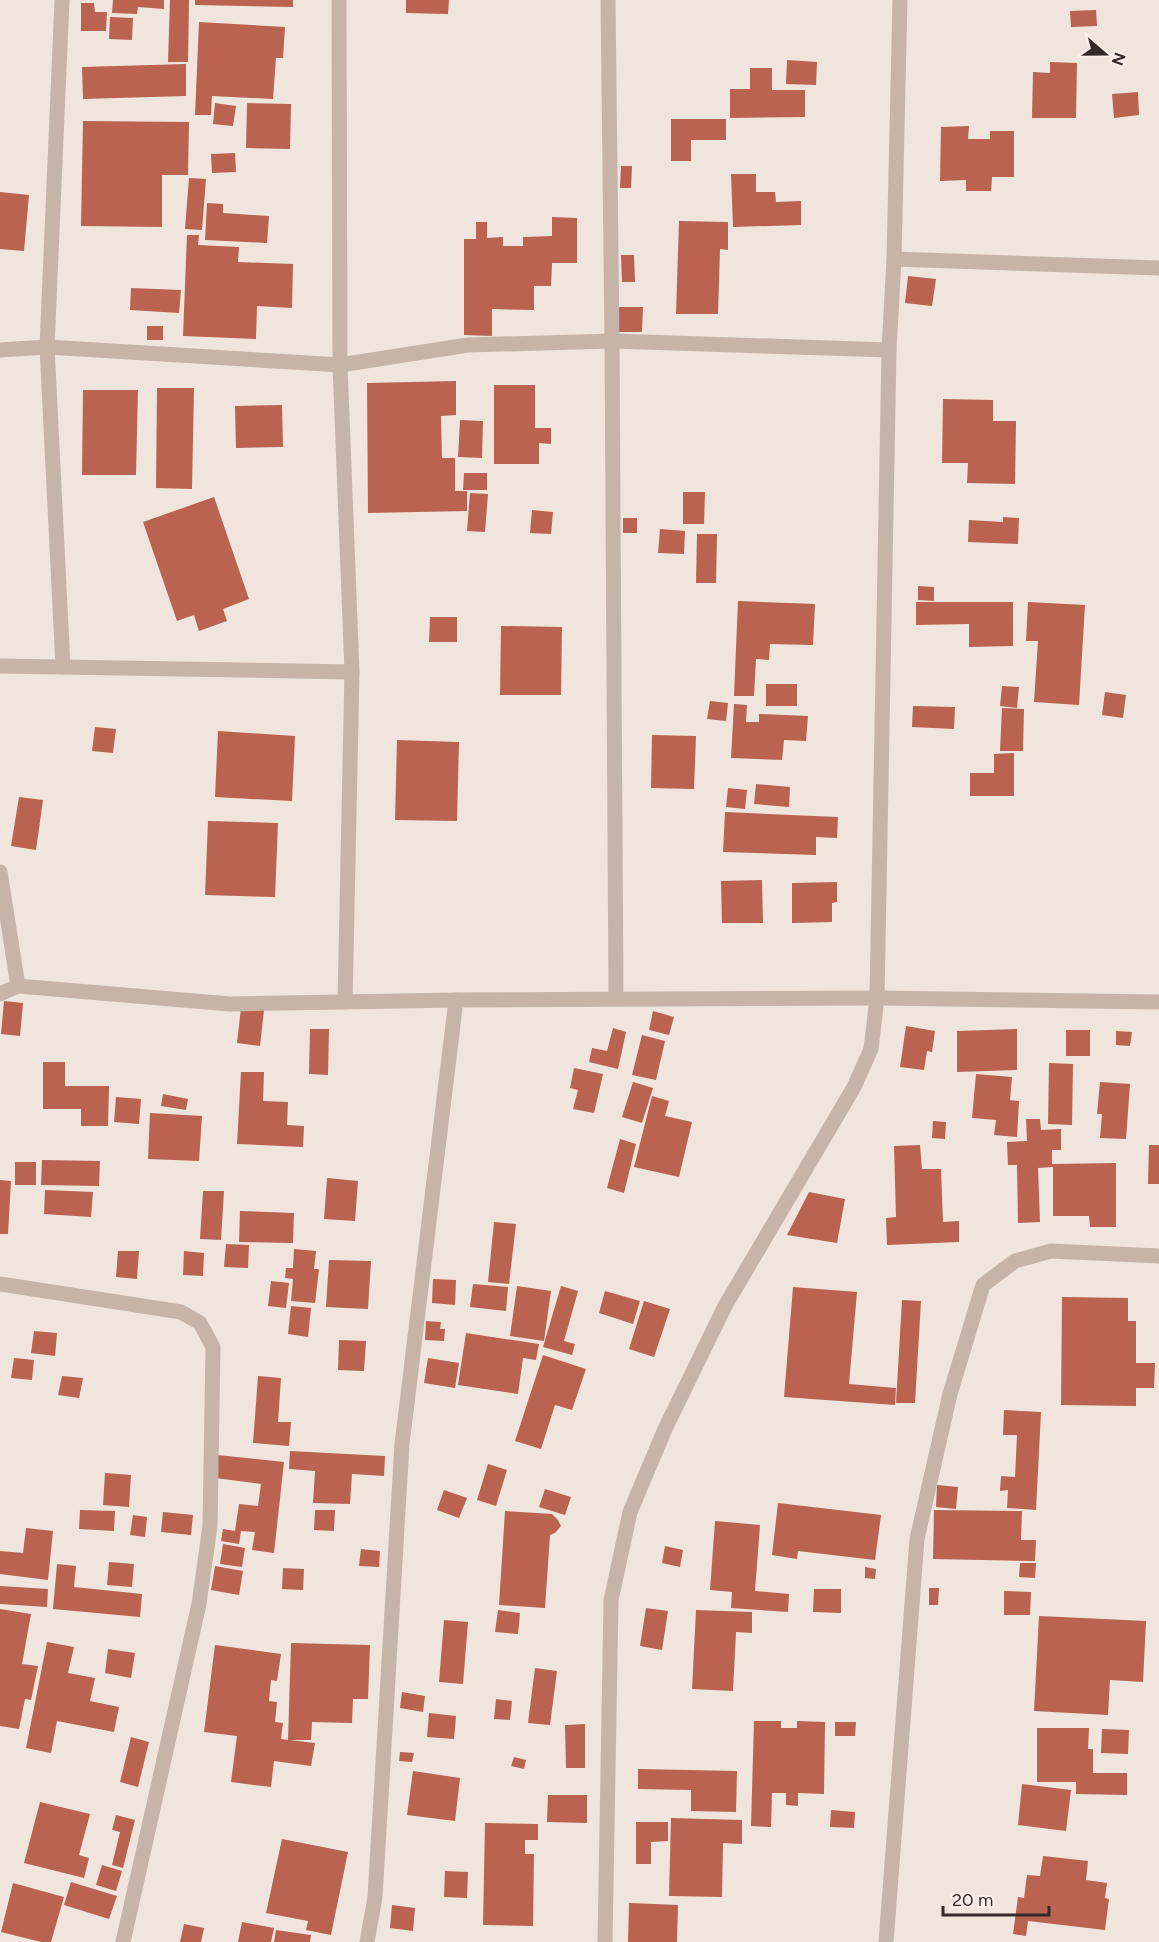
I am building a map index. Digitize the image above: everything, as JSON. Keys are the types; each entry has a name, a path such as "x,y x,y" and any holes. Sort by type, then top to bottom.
{"street":[{"path":"63,0 47,347 63,667"},
{"path":"339,0 340,365 352,672 345,1002"},
{"path":"608,0 616,999"},
{"path":"605,1942 610,1600 630,1512 665,1429 724,1306 854,1087 871,1049 877,998 889,350 894,259 900,0"},
{"path":"894,259 1159,267"},
{"path":"0,350 47,347 340,365 468,345 612,341 889,350"},
{"path":"0,666 352,672"},
{"path":"0,872 18,986"},
{"path":"0,994 18,986 230,1004 456,1000 877,998 1159,1002"},
{"path":"367,1942 375,1898 402,1444 456,1000"},
{"path":"886,1942 916,1539 950,1394 983,1285 1015,1261 1051,1251 1159,1256"},
{"path":"0,1284 181,1312 200,1323 213,1347 210,1526 200,1604 123,1942"}],"building":[{"path":"113,0 164,0 164,9 138,7 137,14 112,13"},
{"path":"170,0 189,0 188,62 168,62"},
{"path":"195,0 293,0 293,7 195,5"},
{"path":"406,0 449,0 448,14 406,13"},
{"path":"81,3 94,3 95,12 107,12 106,31 81,31"},
{"path":"1096,10 1097,26 1071,27 1070,11"},
{"path":"110,17 133,18 132,40 109,39"},
{"path":"199,22 285,27 283,58 276,58 273,99 212,96 211,115 195,115"},
{"path":"787,60 817,62 816,85 786,84"},
{"path":"1050,62 1077,63 1076,118 1032,118 1033,72 1050,73"},
{"path":"186,64 186,96 83,99 82,67"},
{"path":"750,68 772,68 772,90 805,90 805,117 730,118 730,89 750,89"},
{"path":"1138,92 1139,115 1114,118 1112,94"},
{"path":"215,103 236,106 233,126 213,124"},
{"path":"247,103 291,104 290,149 246,148"},
{"path":"671,119 726,119 726,140 691,140 691,161 671,161"},
{"path":"83,121 189,122 188,175 162,175 162,227 81,226"},
{"path":"969,126 968,139 990,139 990,131 1014,131 1014,177 992,177 991,191 966,191 966,180 940,181 941,127"},
{"path":"235,153 236,172 212,173 211,154"},
{"path":"621,166 632,166 631,188 620,188"},
{"path":"731,174 756,174 756,192 775,192 776,202 801,201 801,225 733,227"},
{"path":"189,178 206,179 202,230 185,229"},
{"path":"0,192 29,195 24,251 0,249"},
{"path":"207,203 223,204 223,213 269,216 267,243 205,240"},
{"path":"552,217 577,218 577,263 552,263 551,286 534,286 534,310 492,309 492,336 464,335 464,239 476,239 476,222 487,222 487,238 503,237 503,246 523,246 523,237 552,236"},
{"path":"679,221 728,222 728,250 720,249 718,314 676,314"},
{"path":"187,235 199,235 198,245 239,247 238,262 293,264 292,308 257,306 256,339 183,336"},
{"path":"621,255 634,255 635,282 622,282"},
{"path":"908,276 936,279 932,306 905,303"},
{"path":"131,288 181,290 179,313 130,310"},
{"path":"619,307 643,307 642,332 619,332"},
{"path":"147,326 163,326 163,340 147,340"},
{"path":"456,381 456,415 441,416 442,458 455,458 455,491 467,491 467,511 368,513 367,383"},
{"path":"494,385 535,385 535,428 551,428 551,444 539,443 539,464 494,464"},
{"path":"157,388 194,388 192,489 156,488"},
{"path":"83,390 138,390 136,475 82,475"},
{"path":"943,399 993,400 993,421 1016,421 1015,484 967,483 968,463 942,463"},
{"path":"282,405 283,447 236,448 235,406"},
{"path":"460,420 483,421 482,458 458,457"},
{"path":"464,473 487,473 487,490 463,490"},
{"path":"683,492 705,492 704,524 683,524"},
{"path":"470,493 488,494 485,532 467,531"},
{"path":"214,497 249,599 223,609 227,621 199,631 194,615 177,621 143,522"},
{"path":"532,510 553,512 551,534 530,533"},
{"path":"1003,517 1019,518 1018,544 968,542 969,520 1003,522"},
{"path":"623,518 637,518 637,533 623,533"},
{"path":"660,529 685,531 684,554 658,553"},
{"path":"697,534 717,534 716,583 696,583"},
{"path":"918,586 934,587 934,601 918,600"},
{"path":"738,601 815,604 813,645 770,644 769,660 756,659 754,696 734,696"},
{"path":"916,602 1013,602 1013,646 969,647 969,624 916,625"},
{"path":"1028,602 1085,605 1079,705 1034,702 1038,641 1026,641"},
{"path":"430,617 457,617 457,642 429,642"},
{"path":"501,626 562,627 561,695 500,695"},
{"path":"766,684 797,684 797,706 766,706"},
{"path":"1002,686 1019,687 1017,708 1000,706"},
{"path":"1105,692 1126,695 1123,718 1102,715"},
{"path":"710,701 728,703 726,721 707,719"},
{"path":"734,704 747,705 746,722 759,722 759,714 808,716 806,741 784,740 782,760 731,758"},
{"path":"913,706 955,707 954,729 912,727"},
{"path":"1002,708 1024,709 1023,751 1000,751"},
{"path":"95,727 116,729 113,753 92,751"},
{"path":"218,731 295,736 292,801 215,797"},
{"path":"652,735 696,736 694,789 651,788"},
{"path":"397,740 459,742 457,821 395,820"},
{"path":"1014,753 1014,796 970,796 970,773 994,773 994,754"},
{"path":"756,784 790,787 789,807 754,804"},
{"path":"728,788 747,790 745,809 726,807"},
{"path":"19,797 43,800 36,850 11,846"},
{"path":"725,812 838,817 837,838 816,837 816,855 723,852"},
{"path":"208,821 278,823 275,897 205,895"},
{"path":"762,880 763,923 722,923 721,881"},
{"path":"837,882 837,902 832,903 832,922 792,923 792,883"},
{"path":"4,1001 23,1003 20,1036 1,1034"},
{"path":"241,1008 264,1010 260,1046 237,1043"},
{"path":"653,1011 674,1017 669,1035 649,1030"},
{"path":"906,1026 935,1031 932,1052 927,1051 924,1070 900,1067"},
{"path":"613,1028 626,1032 618,1069 589,1062 592,1048 607,1051"},
{"path":"310,1029 329,1029 328,1075 309,1074"},
{"path":"1017,1029 1017,1070 957,1072 957,1031"},
{"path":"1066,1030 1090,1030 1090,1056 1066,1056"},
{"path":"1116,1031 1132,1032 1130,1046 1116,1045"},
{"path":"642,1035 665,1041 656,1080 632,1075"},
{"path":"43,1062 65,1062 65,1086 109,1086 108,1126 81,1126 81,1109 43,1109"},
{"path":"1049,1063 1073,1064 1072,1125 1048,1124"},
{"path":"574,1068 603,1074 594,1113 573,1109 578,1090 570,1088"},
{"path":"241,1072 264,1072 263,1101 288,1102 287,1125 304,1126 303,1147 237,1144"},
{"path":"976,1074 1012,1077 1010,1100 1019,1101 1017,1137 994,1135 996,1120 972,1118"},
{"path":"633,1082 653,1088 642,1123 622,1117"},
{"path":"1100,1082 1130,1084 1126,1139 1100,1138 1102,1114 1097,1114"},
{"path":"163,1094 188,1099 186,1110 161,1106"},
{"path":"652,1096 669,1101 665,1116 692,1122 679,1177 634,1167"},
{"path":"116,1097 141,1099 139,1124 114,1122"},
{"path":"150,1113 202,1116 199,1161 148,1159"},
{"path":"1026,1119 1040,1119 1041,1130 1061,1129 1061,1150 1052,1150 1052,1164 1116,1163 1116,1227 1090,1227 1089,1216 1053,1216 1053,1167 1038,1168 1040,1222 1018,1223 1017,1165 1008,1165 1007,1142 1027,1141"},
{"path":"933,1121 946,1122 945,1139 932,1138"},
{"path":"620,1139 636,1144 624,1193 607,1188"},
{"path":"920,1145 922,1169 941,1169 943,1222 959,1221 959,1242 887,1245 886,1218 896,1217 894,1146"},
{"path":"1149,1145 1159,1145 1159,1184 1148,1184"},
{"path":"42,1160 100,1161 99,1186 41,1185"},
{"path":"15,1162 36,1162 36,1185 15,1185"},
{"path":"327,1178 358,1181 355,1221 324,1219"},
{"path":"0,1180 11,1181 8,1234 0,1234"},
{"path":"45,1190 93,1192 91,1217 44,1214"},
{"path":"203,1191 224,1191 221,1240 200,1239"},
{"path":"809,1192 845,1199 837,1243 787,1235"},
{"path":"240,1211 294,1213 293,1243 239,1242"},
{"path":"494,1222 516,1224 509,1284 488,1282"},
{"path":"226,1244 249,1245 248,1268 224,1267"},
{"path":"294,1249 316,1251 314,1269 319,1269 315,1303 291,1301 293,1279 285,1278 286,1268 293,1268"},
{"path":"118,1251 139,1251 137,1279 116,1277"},
{"path":"184,1251 204,1253 203,1276 183,1275"},
{"path":"329,1260 371,1261 368,1309 326,1307"},
{"path":"433,1279 456,1280 455,1305 432,1303"},
{"path":"271,1281 289,1283 286,1308 268,1306"},
{"path":"473,1284 508,1287 506,1311 470,1307"},
{"path":"517,1286 551,1291 544,1341 510,1336"},
{"path":"561,1286 578,1291 564,1341 575,1344 572,1355 543,1347"},
{"path":"793,1287 857,1292 849,1384 896,1388 895,1405 784,1397"},
{"path":"605,1291 640,1301 633,1324 599,1313"},
{"path":"1062,1297 1128,1298 1128,1321 1136,1321 1136,1363 1155,1363 1154,1388 1136,1388 1136,1406 1061,1405"},
{"path":"902,1300 921,1301 915,1403 896,1403"},
{"path":"644,1301 670,1309 654,1357 629,1349"},
{"path":"291,1306 311,1308 308,1337 288,1334"},
{"path":"426,1321 441,1322 440,1329 445,1329 444,1341 425,1340"},
{"path":"34,1331 57,1333 55,1356 31,1353"},
{"path":"466,1333 539,1344 536,1360 523,1358 518,1394 458,1385"},
{"path":"339,1340 366,1341 364,1371 338,1370"},
{"path":"543,1355 586,1369 572,1410 555,1405 541,1449 515,1441"},
{"path":"14,1358 34,1360 32,1380 11,1378"},
{"path":"428,1358 459,1363 455,1388 424,1383"},
{"path":"62,1376 83,1378 79,1398 58,1395"},
{"path":"258,1376 281,1378 278,1422 291,1422 289,1446 253,1443"},
{"path":"1004,1410 1041,1412 1036,1510 1007,1508 1008,1490 1000,1491 1001,1476 1015,1477 1017,1435 1003,1435"},
{"path":"290,1451 385,1456 384,1476 352,1474 350,1504 313,1503 315,1471 289,1469"},
{"path":"217,1455 284,1462 274,1553 252,1550 255,1532 241,1531 239,1544 221,1541 223,1529 235,1531 239,1504 258,1506 261,1484 215,1478"},
{"path":"488,1464 507,1470 496,1506 477,1500"},
{"path":"105,1473 131,1475 129,1507 103,1505"},
{"path":"937,1485 958,1487 956,1509 936,1507"},
{"path":"545,1489 571,1497 565,1515 539,1507"},
{"path":"444,1490 467,1498 459,1518 437,1510"},
{"path":"778,1503 881,1515 875,1560 798,1551 797,1559 772,1555"},
{"path":"80,1510 115,1511 114,1531 79,1529"},
{"path":"315,1510 335,1510 334,1531 314,1530"},
{"path":"934,1510 1022,1511 1021,1540 1036,1540 1035,1561 933,1559"},
{"path":"505,1511 552,1514 561,1526 550,1535 545,1608 499,1605"},
{"path":"163,1512 193,1515 191,1535 161,1532"},
{"path":"133,1515 147,1517 145,1537 130,1535"},
{"path":"715,1521 760,1525 755,1591 789,1594 788,1612 731,1608 732,1592 710,1590"},
{"path":"26,1528 53,1531 48,1580 0,1574 0,1551 23,1553"},
{"path":"223,1544 245,1548 242,1567 220,1564"},
{"path":"665,1546 683,1550 680,1567 662,1563"},
{"path":"361,1549 380,1551 379,1567 359,1566"},
{"path":"109,1562 134,1564 132,1587 107,1585"},
{"path":"1020,1563 1036,1563 1035,1578 1019,1577"},
{"path":"57,1564 76,1566 74,1587 142,1594 140,1617 53,1609"},
{"path":"215,1566 243,1571 239,1595 211,1590"},
{"path":"865,1567 876,1569 875,1579 865,1578"},
{"path":"283,1568 304,1569 303,1590 282,1589"},
{"path":"0,1586 48,1589 47,1607 0,1604"},
{"path":"929,1588 939,1588 938,1605 929,1605"},
{"path":"814,1589 841,1589 841,1613 813,1612"},
{"path":"1004,1591 1031,1592 1030,1615 1004,1615"},
{"path":"646,1608 668,1611 662,1650 640,1646"},
{"path":"0,1609 31,1614 22,1664 38,1666 31,1700 25,1699 19,1729 0,1726"},
{"path":"498,1610 520,1613 518,1634 495,1632"},
{"path":"696,1610 752,1612 752,1633 736,1632 733,1691 692,1689"},
{"path":"1039,1616 1146,1621 1143,1682 1110,1680 1108,1715 1034,1711"},
{"path":"444,1620 468,1622 463,1684 439,1682"},
{"path":"47,1642 74,1647 68,1673 95,1678 90,1701 119,1707 114,1732 57,1721 51,1753 26,1748"},
{"path":"291,1643 370,1645 368,1699 353,1699 352,1723 312,1722 311,1740 288,1740"},
{"path":"215,1645 281,1654 277,1681 271,1680 269,1701 277,1702 275,1722 283,1723 281,1739 315,1743 311,1766 274,1761 271,1787 231,1782 237,1736 204,1732"},
{"path":"108,1649 135,1653 131,1678 105,1673"},
{"path":"535,1668 557,1671 550,1725 528,1723"},
{"path":"402,1692 425,1696 423,1712 400,1708"},
{"path":"496,1699 512,1701 510,1720 494,1719"},
{"path":"429,1713 456,1716 454,1739 427,1737"},
{"path":"754,1721 781,1721 781,1728 797,1728 797,1721 825,1722 824,1794 798,1793 798,1806 786,1805 786,1793 772,1793 771,1827 751,1826"},
{"path":"835,1722 856,1722 855,1736 835,1736"},
{"path":"585,1724 585,1768 566,1768 565,1725"},
{"path":"1037,1728 1089,1728 1088,1749 1093,1749 1093,1773 1127,1773 1127,1795 1076,1794 1076,1782 1037,1782"},
{"path":"1102,1729 1129,1730 1128,1754 1101,1753"},
{"path":"131,1737 149,1742 138,1787 120,1782"},
{"path":"400,1752 414,1753 412,1762 399,1761"},
{"path":"514,1757 526,1760 524,1769 511,1766"},
{"path":"638,1769 737,1771 736,1812 691,1811 691,1790 638,1789"},
{"path":"413,1771 460,1778 455,1821 407,1815"},
{"path":"1022,1784 1071,1790 1066,1831 1018,1825"},
{"path":"548,1795 587,1795 587,1823 547,1822"},
{"path":"40,1802 90,1814 79,1855 89,1858 84,1878 24,1863"},
{"path":"831,1810 855,1812 854,1828 830,1827"},
{"path":"116,1815 135,1820 123,1868 112,1865 120,1832 112,1830"},
{"path":"671,1818 742,1820 742,1844 723,1843 722,1897 669,1896"},
{"path":"636,1822 668,1822 668,1841 651,1842 651,1864 636,1864"},
{"path":"485,1823 538,1824 538,1840 525,1840 525,1854 534,1854 533,1926 483,1925"},
{"path":"282,1839 348,1852 331,1935 306,1930 308,1921 266,1913"},
{"path":"1043,1856 1088,1861 1086,1880 1107,1883 1105,1898 1109,1899 1105,1930 1028,1921 1026,1936 1013,1934 1018,1897 1024,1898 1027,1875 1040,1876"},
{"path":"102,1865 122,1871 116,1891 96,1885"},
{"path":"445,1871 468,1872 467,1898 444,1897"},
{"path":"71,1882 117,1896 109,1919 64,1905"},
{"path":"13,1883 64,1897 51,1942 41,1942 1,1932"},
{"path":"629,1903 678,1905 677,1942 628,1942"},
{"path":"392,1905 415,1908 413,1931 390,1928"},
{"path":"242,1922 274,1928 271,1942 238,1942"},
{"path":"184,1924 204,1928 201,1942 180,1942"},
{"path":"276,1930 311,1935 310,1942 274,1942"}]}
